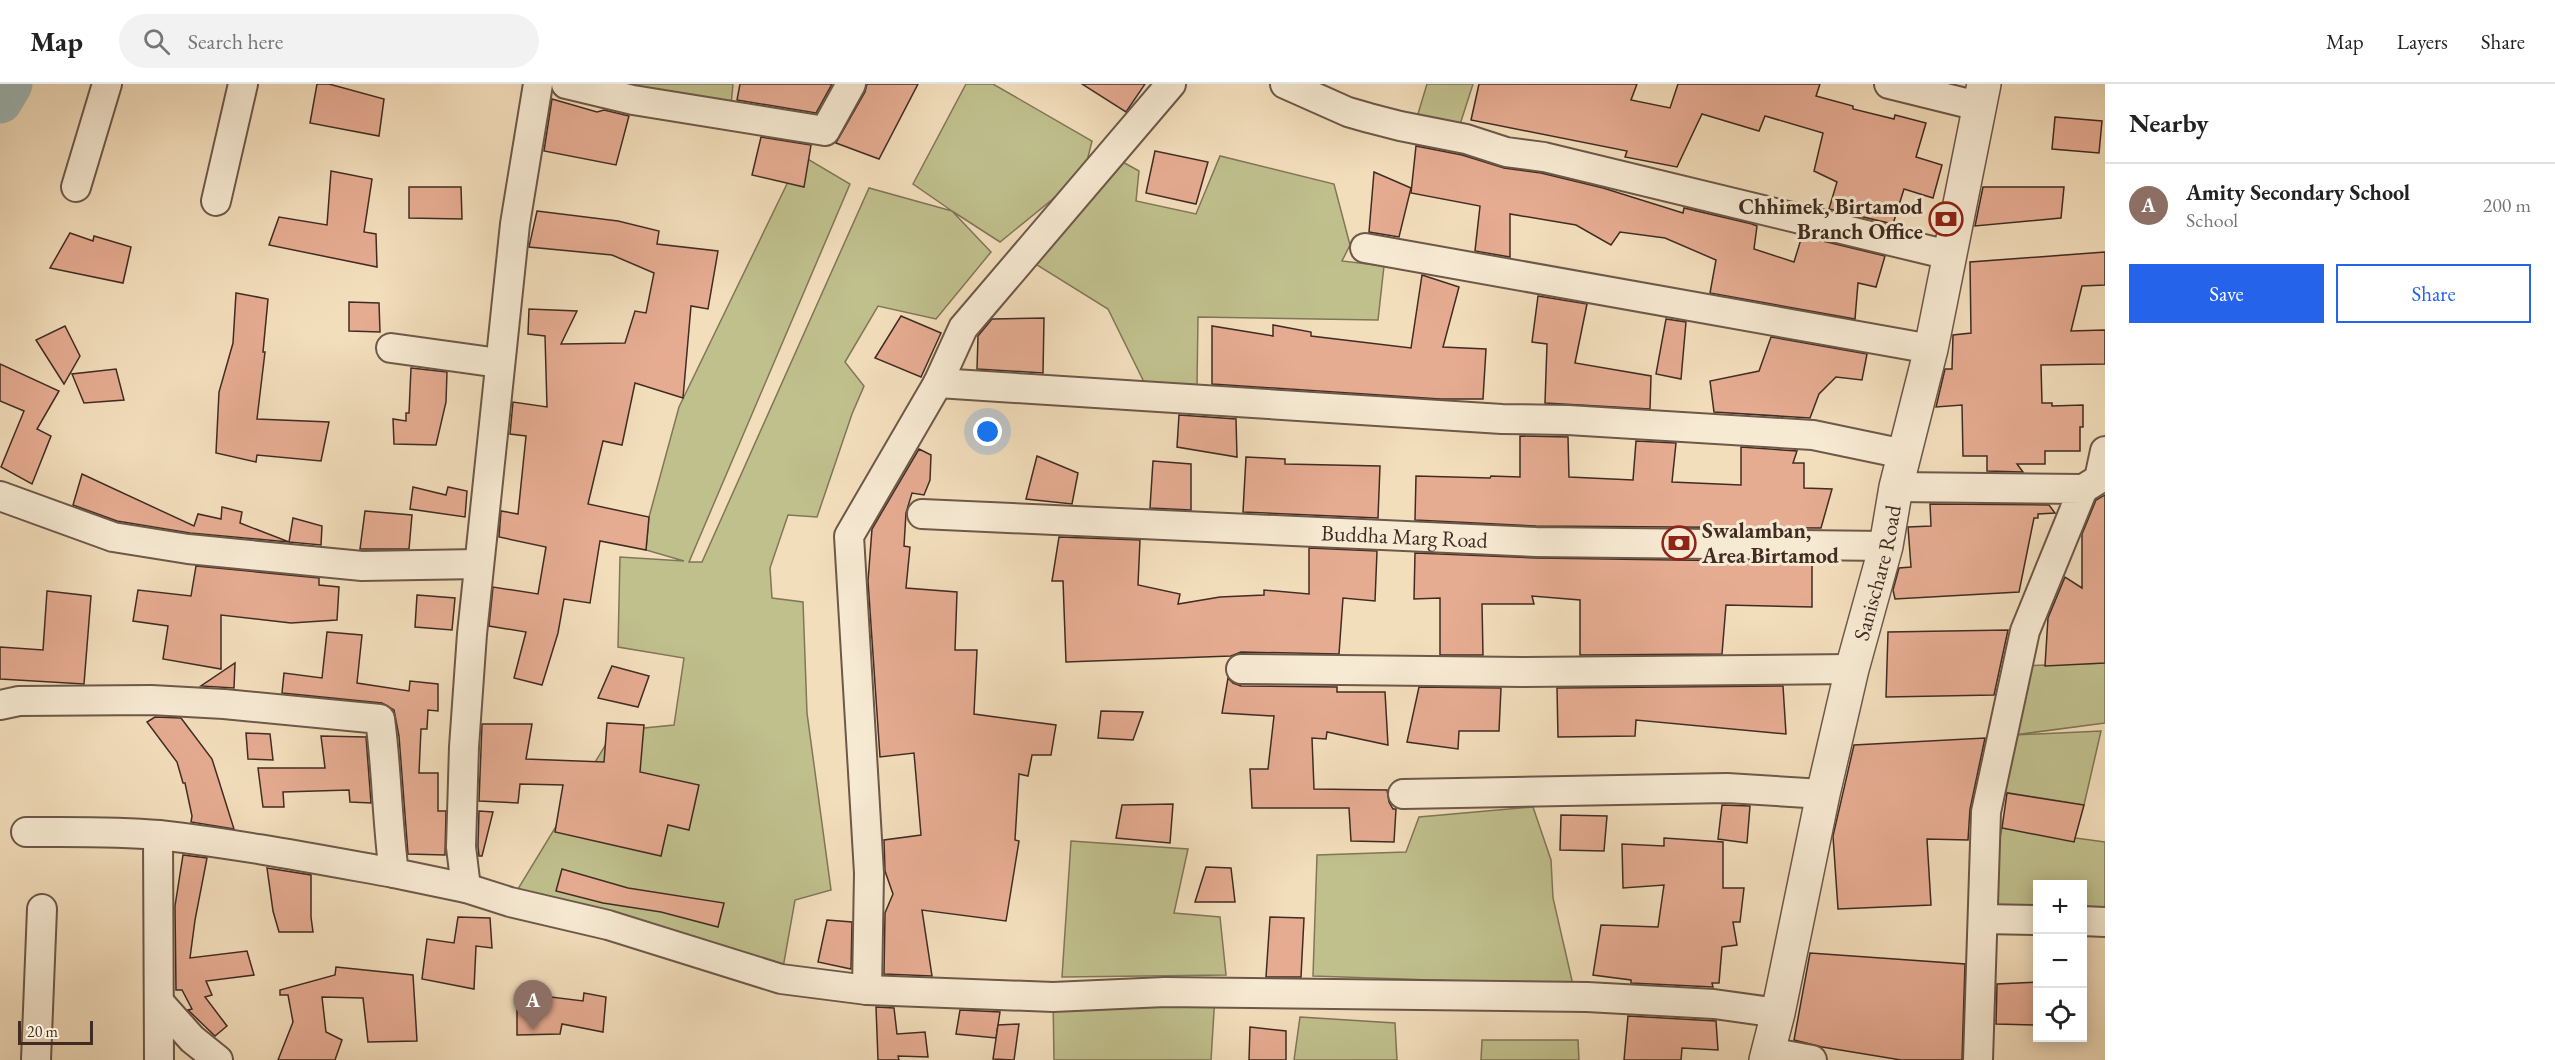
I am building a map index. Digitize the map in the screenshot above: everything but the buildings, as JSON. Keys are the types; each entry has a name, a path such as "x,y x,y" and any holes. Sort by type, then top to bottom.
{"street":[{"path":"76,187 107,84"},
{"path":"216,201 243,84"},
{"path":"466,888 461,847 464,758 479,564 514,224 538,84"},
{"path":"566,84 633,100 825,131 851,84"},
{"path":"867,990 869,873 849,536 938,383 963,328 1171,84"},
{"path":"1285,84 1348,112 1400,126 1466,139 1506,152 1544,157 1948,255"},
{"path":"1889,84 1981,95"},
{"name":"Sanischare Road","path":"1767,1056 1823,794 1852,669 1886,546 1896,487 1930,349 1981,95"},
{"path":"1365,248 1930,349"},
{"path":"391,348 499,363"},
{"path":"938,383 1813,435 1904,454"},
{"path":"1978,1060 1986,812 2025,631 2099,478 2105,451"},
{"path":"1896,487 2094,489"},
{"path":"0,496 113,537 188,549 362,566 479,564"},
{"name":"Buddha Marg Road","path":"922,514 1536,542 1886,546"},
{"path":"1241,669 1522,672 1852,669"},
{"path":"0,705 20,701 151,700 224,704 380,719 385,754 387,825 394,873"},
{"path":"1403,794 1727,788 1823,794"},
{"path":"26,832 158,835 264,849 394,873 466,888 510,902 608,925 772,977 867,990 1053,997 1166,992 1587,997 1714,1004 1778,1013"},
{"path":"158,835 159,1060"},
{"path":"36,1060 42,909"},
{"path":"1983,919 2033,920"},
{"path":"2087,921 2105,922"},
{"path":"159,1002 192,1039 218,1060"},
{"path":"1767,1056 1812,1060"}],"green space":[{"path":"566,84 733,84 730,116"},
{"path":"966,84 993,84 1092,141 1085,169 1103,151 1139,171 1136,201 1196,214 1220,156 1334,184 1350,245 1342,261 1384,266 1378,320 1198,317 1197,386 1144,382 1108,309 1013,250 1075,181 1000,242 913,184"},
{"path":"1427,84 1473,84 1456,137 1417,117"},
{"path":"801,155 850,184 689,562 702,562 869,188 952,211 991,252 936,319 878,306 845,362 864,386 852,414 817,517 788,515 770,568 772,598 803,602 807,713 831,890 795,900 781,979 510,902 614,731 674,725 684,658 618,647 620,557 684,561 646,550 649,517 679,407"},
{"path":"2105,663 2105,723 2014,735 2101,731 2084,805 1991,790 2017,666"},
{"path":"1533,807 1551,860 1553,898 1573,985 1313,976 1317,855 1406,852 1419,817"},
{"path":"2002,828 2105,842 2105,922 2087,921 2087,880 2033,880 2033,920 1983,919"},
{"path":"1071,841 1188,849 1174,913 1220,917 1226,975 1062,977"},
{"path":"1215,995 1211,1060 1054,1060 1053,997"},
{"path":"1300,1017 1395,1023 1397,1060 1294,1060"},
{"path":"1482,1040 1578,1040 1579,1060 1481,1060"}],"waterway":[{"path":"0,101 10,84"}],"place":[{"name":"Chhimek, Birtamod Branch Office","path":"1946,219"},
{"name":"Swalamban, Area Birtamod","path":"1679,543"},
{"name":"Amity Secondary School","path":"533,1030"}]}
